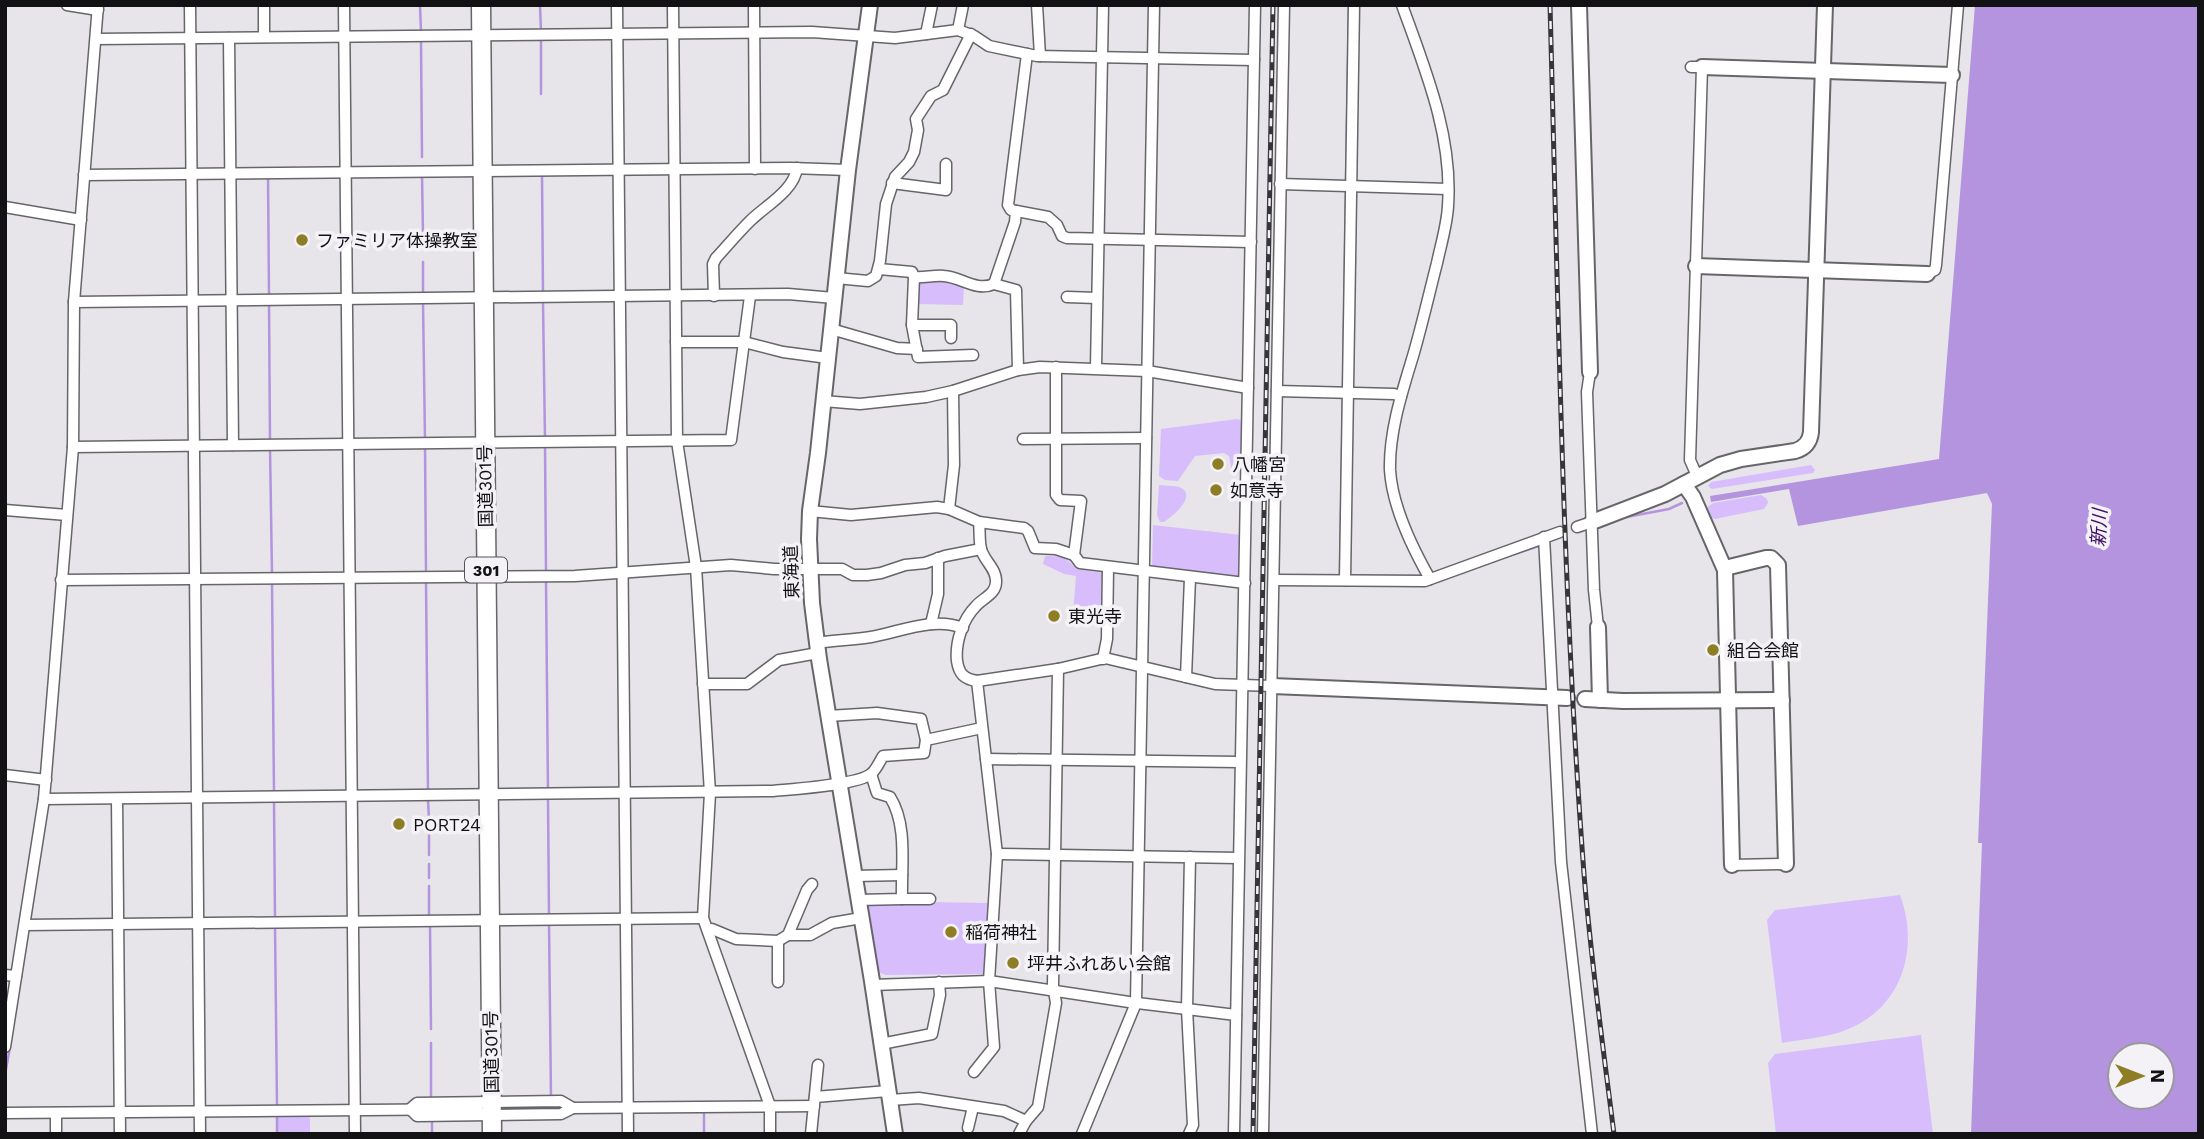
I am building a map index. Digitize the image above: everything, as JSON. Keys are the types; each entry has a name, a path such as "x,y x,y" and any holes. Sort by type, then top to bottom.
{"highway":[{"name":"国道301号","path":"481,5 492,1134"}],"street":[{"path":"5,1047 11,976 25,925 44,799 73,447 74,302 98,8 67,5"},
{"path":"190,5 200,1134"},
{"path":"264,5 264,37"},
{"path":"344,5 355,1134"},
{"path":"617,5 628,1134"},
{"path":"673,5 677,441 696,567 710,793 703,918 770,1106 770,1134"},
{"path":"754,5 755,169"},
{"name":"東海道","path":"870,5 848,170 810,511 810,569 817,648 895,1134"},
{"path":"926,34 932,5"},
{"path":"958,30 963,5"},
{"path":"1037,5 1040,56"},
{"path":"1096,368 1103,5"},
{"path":"1082,1134 1136,1003 1154,5"},
{"path":"1234,1134 1255,5"},
{"path":"1263,1134 1284,5"},
{"path":"1345,580 1354,5"},
{"path":"1402,5 1437,108 1446,155 1448,189 1446,223 1425,314 1401,396 1392,444 1392,482 1403,518 1430,579"},
{"path":"1579,5 1590,372 1587,385 1594,590 1598,627 1592,700 1782,700"},
{"path":"1577,527 1665,494 1730,462 1795,451 1809,441 1825,5"},
{"path":"1696,266 1927,274 1931,272 1936,265 1958,5"},
{"path":"96,39 822,32 895,38 958,30 971,34 989,46 1040,56 1254,60"},
{"path":"836,278 871,280 879,269 883,226 892,183 912,157 918,136 916,119 931,96 943,90 971,34"},
{"path":"229,38 233,445"},
{"path":"1027,54 1008,205 1011,209 1048,217 1057,225 1062,236 1067,238 1251,242"},
{"path":"1725,568 1766,558 1771,558 1778,565 1786,864 1732,865 1725,568 1693,497 1690,460 1696,266 1697,67 1952,75"},
{"path":"892,183 946,190 946,164"},
{"path":"84,175 797,168 848,170"},
{"path":"714,296 713,264 716,258 749,222 787,188 797,168"},
{"path":"1280,184 1448,189"},
{"path":"5,208 81,220"},
{"path":"994,284 1015,222 1016,211"},
{"path":"879,269 912,272 912,325 918,357 973,355"},
{"path":"914,277 945,276 957,278 972,286 994,284 1016,290 1018,370"},
{"path":"74,302 788,294 834,298"},
{"path":"73,447 731,440 750,296"},
{"path":"1067,297 1097,298"},
{"path":"912,325 951,326 951,338"},
{"path":"831,329 897,348 917,349"},
{"path":"676,342 744,342 783,352 828,358"},
{"path":"823,401 853,404 884,402 953,391 1018,370 1056,367 1147,371 1248,388"},
{"path":"1056,367 1056,495 1060,500 1081,501 1074,555"},
{"path":"949,509 954,465 953,391"},
{"path":"1277,391 1401,396"},
{"path":"1023,439 1146,438"},
{"path":"810,511 851,515 932,507 949,509 979,522 1024,528 1035,548 1056,549 1074,555 1080,563 1245,583"},
{"path":"5,510 67,515"},
{"path":"979,522 981,550 995,572 996,587 971,612 957,645 959,670 966,678 977,681 1058,669 1103,659 1215,684 1567,698"},
{"path":"1273,580 1425,581 1560,532"},
{"path":"1545,537 1561,862 1592,1134"},
{"path":"61,580 575,576 731,565 842,569 853,575 867,575 981,550"},
{"path":"930,624 938,594 938,558"},
{"path":"1103,659 1107,639 1108,567"},
{"path":"1186,677 1190,578"},
{"path":"703,684 747,684 779,660 817,648 930,624 963,628"},
{"path":"1019,1134 1038,1107 1056,1003 1058,669"},
{"path":"975,1072 994,1047 989,981 997,853 977,681"},
{"path":"44,799 773,791 839,783 871,774 883,756 924,753 926,740 921,719 877,713 828,716"},
{"path":"926,740 982,728"},
{"path":"986,759 1240,762"},
{"path":"871,774 877,793 890,797 895,805 901,831 902,899"},
{"path":"5,775 46,780"},
{"path":"117,799 120,1134"},
{"path":"997,853 1238,858"},
{"path":"1188,1134 1193,1125 1187,1009 1190,857"},
{"path":"855,876 902,874"},
{"path":"788,936 812,884"},
{"path":"858,900 930,899"},
{"path":"25,925 703,918"},
{"path":"708,931 712,929 736,939 778,941 788,936 810,935 832,923 861,918"},
{"path":"778,941 778,982"},
{"path":"872,985 989,981 1236,1015"},
{"path":"881,1044 932,1034 940,995 939,982"},
{"path":"811,1134 818,1065"},
{"path":"5,1113 770,1106 889,1095 1004,1111 1026,1121"},
{"path":"968,1128 973,1107"},
{"path":"410,1110 417,1116 492,1109 561,1114 573,1108"},
{"path":"56,1113 56,1134"}],"shaded area":[{"path":"944,279 964,286 963,305 917,304 918,282"},
{"path":"1237,419 1243,424 1242,469 1238,474 1232,472 1229,456 1224,453 1195,456 1178,481 1165,480 1159,476 1161,429"},
{"path":"1811,465 1815,470 1813,473 1712,489 1708,486 1711,482"},
{"path":"1159,485 1178,487 1186,493 1181,507 1164,522 1160,522 1157,515"},
{"path":"1761,495 1768,503 1764,509 1715,519 1709,517 1708,507 1713,503"},
{"path":"1153,525 1241,535 1240,577 1154,567"},
{"path":"1045,556 1063,558 1076,569 1104,573 1103,619 1073,614 1076,576 1064,574 1043,564"},
{"path":"1900,895 1908,936 1906,956 1893,992 1881,1007 1865,1020 1846,1030 1782,1043 1767,920 1775,910"},
{"path":"871,901 988,903 985,974 880,973 876,968 866,907"},
{"path":"1921,1035 1933,1134 1776,1134 1768,1063 1775,1054"},
{"path":"278,1115 310,1115 310,1134 278,1134"}],"water":[{"name":"新川","path":"1975,5 2199,5 2199,1134 1971,1134 1982,843 1978,843 1992,504 1987,493 1798,526 1789,489 1711,502 1710,496 1939,459"}],"waterway":[{"path":"420,5 421,32"},
{"path":"540,5 541,32"},
{"path":"1346,182 1349,5"},
{"path":"541,39 541,94"},
{"path":"421,40 422,157"},
{"path":"422,175 423,234"},
{"path":"542,175 543,294"},
{"path":"268,176 269,295"},
{"path":"1343,389 1346,191"},
{"path":"423,262 423,294"},
{"path":"423,302 425,440"},
{"path":"269,303 270,442"},
{"path":"543,303 545,439"},
{"path":"1340,573 1343,396"},
{"path":"545,445 546,571"},
{"path":"425,446 426,573"},
{"path":"270,448 272,574"},
{"path":"1621,518 1669,509 1682,503"},
{"path":"1502,558 1542,545"},
{"path":"1351,576 1423,576"},
{"path":"1428,585 1447,578"},
{"path":"426,581 428,791"},
{"path":"546,581 548,791"},
{"path":"272,583 274,793"},
{"path":"548,798 549,917"},
{"path":"428,800 429,820"},
{"path":"274,802 275,919"},
{"path":"429,829 429,855"},
{"path":"429,864 429,878"},
{"path":"429,886 429,918"},
{"path":"549,923 551,1098"},
{"path":"430,924 431,1029"},
{"path":"275,925 277,1107"},
{"path":"431,1043 431,1100"},
{"path":"5,1075 10,1047"},
{"path":"704,1111 704,1134"},
{"path":"277,1114 277,1134"},
{"path":"432,1120 432,1134"}],"railway":[{"path":"1253,1134 1273,5"},
{"path":"1550,5 1562,440 1577,766 1590,939 1614,1134"}],"place":[{"name":"ファミリア体操教室","path":"302,240"},
{"name":"八幡宮","path":"1218,464"},
{"name":"如意寺","path":"1216,490"},
{"name":"東光寺","path":"1054,616"},
{"name":"組合会館","path":"1713,650"},
{"name":"PORT24","path":"399,824"},
{"name":"稲荷神社","path":"951,932"},
{"name":"坪井ふれあい会館","path":"1013,963"}]}
